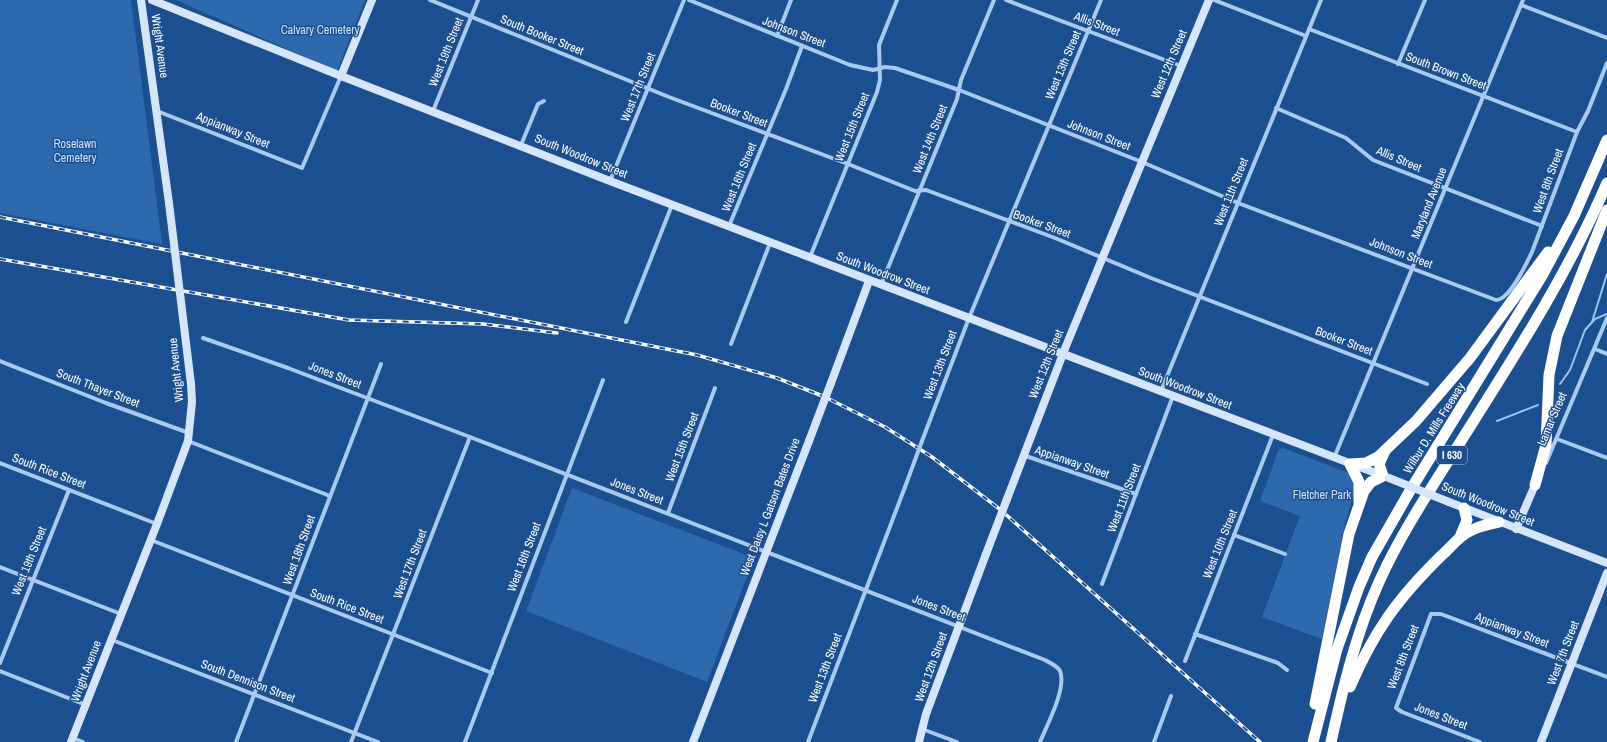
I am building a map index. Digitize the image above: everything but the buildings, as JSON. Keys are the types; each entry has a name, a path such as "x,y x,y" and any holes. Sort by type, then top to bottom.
{"highway":[{"name":"Wilbur D. Mills Freeway","path":"1312,737 1337,649 1354,599 1372,557 1408,495 1543,274 1584,194 1607,140"},
{"name":"I 630","path":"1331,742 1335,721 1359,632 1390,560 1427,495 1552,294 1584,234 1607,183"},
{"path":"1359,502 1359,482 1350,464 1370,461 1386,450 1416,421 1470,358 1535,272 1584,194"},
{"path":"1535,485 1546,446 1549,375 1558,336 1607,210"},
{"path":"1312,737 1344,555 1359,502 1369,484 1386,477 1379,464 1386,450"},
{"path":"1458,539 1467,520 1464,508"},
{"path":"1335,721 1366,652 1388,616 1414,584 1458,539 1469,531 1484,525 1499,522"}],"main road":[{"name":"Wright Avenue","path":"72,740 151,540 189,437 192,402 191,384 141,0"},
{"name":"South Woodrow Street","path":"152,0 341,76 610,181 869,281 1063,353 1607,563"},
{"path":"341,76 372,0"},
{"name":"West 12th Street","path":"919,742 922,729 959,626 1023,455 1063,353 1209,0"},
{"name":"West Daisy L Gatson Bates Drive","path":"693,742 869,281"},
{"name":"Lamar Street","path":"1516,528 1535,485"},
{"name":"West 7th Street","path":"1541,742 1607,573"}],"street":[{"name":"South Booker Street","path":"430,0 648,88"},
{"name":"West 19th Street","path":"433,111 478,0"},
{"name":"West 17th Street","path":"610,181 684,0"},
{"name":"Johnson Street","path":"689,0 850,64 873,70 895,68 959,90 1142,162 1238,202 1494,300 1500,300"},
{"path":"777,36 791,0"},
{"name":"West 15th Street","path":"810,258 877,92 880,80 878,69 879,45 897,0"},
{"name":"West 14th Street","path":"881,285 957,99 961,80 994,0"},
{"name":"Allis Street","path":"1006,0 1182,66"},
{"name":"West 13th Street","path":"808,742 969,318 1101,0"},
{"path":"1214,0 1306,36"},
{"name":"West 11th Street","path":"1160,391 1321,0"},
{"path":"1398,64 1425,0"},
{"name":"Maryland Avenue","path":"1334,458 1524,0"},
{"path":"1521,5 1607,38"},
{"name":"South Brown Street","path":"1309,29 1577,132"},
{"name":"West 16th Street","path":"729,227 802,46"},
{"name":"West 8th Street","path":"1500,300 1506,295 1524,268 1542,226 1577,132 1588,111 1607,63"},
{"name":"Appianway Street","path":"156,111 302,168 341,76"},
{"name":"Booker Street","path":"648,88 915,191 926,190 1103,257 1199,296 1428,384"},
{"path":"521,145 538,104 544,101"},
{"name":"Allis Street","path":"1276,108 1346,138 1373,160 1542,226"},
{"path":"626,322 673,205"},
{"path":"731,344 770,242"},
{"name":"Lamar Street","path":"1535,485 1557,439 1607,319"},
{"name":"Jones Street","path":"203,338 275,363 470,437 1045,660 1057,667 1060,671 1062,682 1059,695 1040,742"},
{"path":"1595,349 1607,354"},
{"name":"South Thayer Street","path":"0,361 106,403 330,496"},
{"name":"West 18th Street","path":"236,742 381,364"},
{"name":"West 16th Street","path":"465,742 603,380"},
{"name":"West 15th Street","path":"668,513 715,388"},
{"name":"West 11th Street","path":"1102,584 1173,396"},
{"name":"West 10th Street","path":"1185,661 1273,435"},
{"name":"West 17th Street","path":"351,742 470,437"},
{"path":"1557,439 1607,458"},
{"name":"Appianway Street","path":"1023,455 1136,494"},
{"name":"South Rice Street","path":"0,463 157,524"},
{"name":"West 19th Street","path":"0,663 32,579 69,490"},
{"path":"1234,535 1285,554"},
{"name":"South Rice Street","path":"151,540 492,673"},
{"path":"0,567 121,614"},
{"name":"Appianway Street","path":"1431,614 1441,614 1607,677"},
{"name":"West 8th Street","path":"1396,708 1431,614"},
{"path":"1196,634 1278,663 1287,670"},
{"name":"South Dennison Street","path":"111,639 378,742"},
{"path":"0,671 86,705"},
{"path":"1154,742 1171,696"},
{"name":"Jones Street","path":"1396,708 1402,712 1480,742"},
{"path":"922,729 957,742"},
{"path":"72,740 83,742"}],"green space":[{"name":"Roselawn Cemetery","path":"0,0 131,0 162,244 0,213"},
{"name":"Calvary Cemetery","path":"176,0 365,0 337,71"},
{"name":"Fletcher Park","path":"1283,448 1349,473 1355,489 1345,524 1322,639 1262,617 1300,516 1260,501 1279,449"},
{"path":"572,488 754,558 707,682 526,611"}],"waterway":[{"path":"1592,322 1607,274"},
{"path":"1560,384 1570,370 1585,330 1595,319 1607,314"},
{"path":"1497,421 1538,405"}],"railway":[{"path":"0,217 697,355 777,378 825,397 885,427 932,457 1002,511 1260,742"},
{"path":"0,259 349,320 483,324 557,333"}]}
